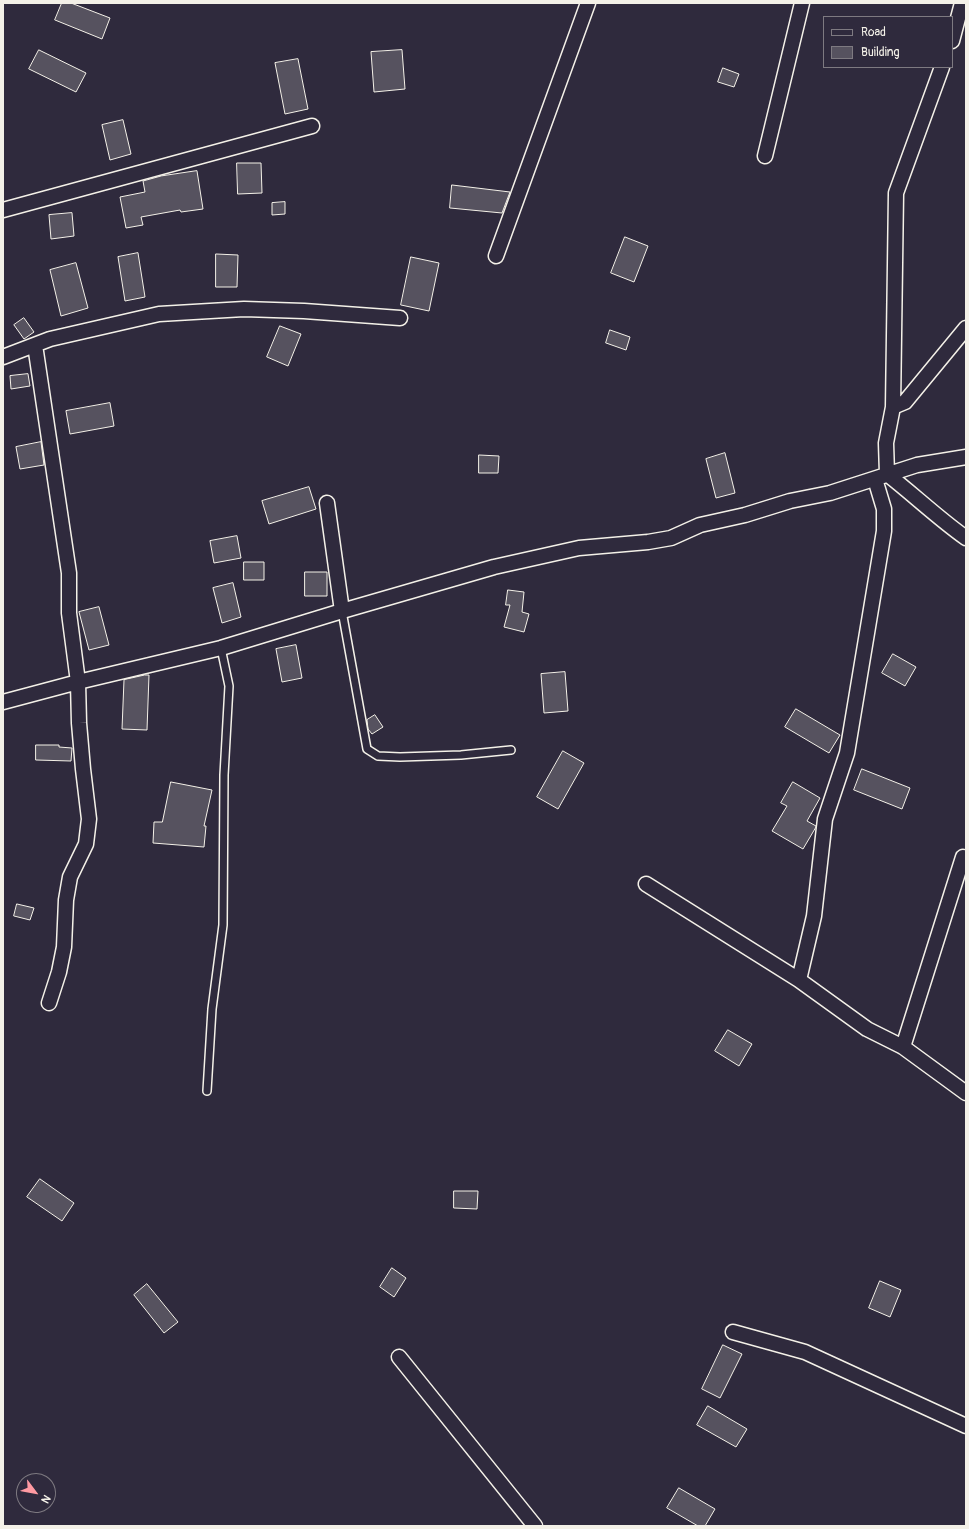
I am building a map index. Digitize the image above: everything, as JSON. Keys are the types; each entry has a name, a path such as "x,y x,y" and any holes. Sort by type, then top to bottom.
{"street":[{"path":"496,256 588,3"},
{"path":"765,156 802,3"},
{"path":"953,37 962,3"},
{"path":"799,980 814,916 825,819 847,753 884,531 884,509 881,477 893,407 896,194 942,68"},
{"path":"3,210 312,126"},
{"path":"3,357 50,339 159,314 244,309 304,311 400,318"},
{"path":"893,407 905,402 966,328"},
{"path":"35,345 69,573 69,613 78,682 82,761 89,819 86,844 70,877 66,900 64,947 49,1003"},
{"path":"3,702 78,682 221,648 494,567 579,548 648,542 671,538 700,524 745,515 790,501 830,493 917,465 966,457"},
{"path":"881,477 919,499 937,516 966,538"},
{"path":"327,503 342,611"},
{"path":"903,1047 963,857"},
{"path":"646,884 799,980 867,1029 903,1047 966,1093"},
{"path":"733,1332 805,1352 966,1426"},
{"path":"399,1357 535,1526"}],"lane":[{"path":"342,611 367,749 378,756 400,757 460,755 511,750"},
{"path":"207,1091 212,1009 222,924 224,775 229,686 221,648"}],"building":[{"path":"62,3 71,3 110,18 102,39 55,20"},
{"path":"39,50 86,73 76,92 29,69"},
{"path":"402,50 405,89 374,92 371,52"},
{"path":"298,59 308,109 285,114 275,63"},
{"path":"723,68 739,74 734,87 718,82"},
{"path":"123,120 131,154 110,160 102,125"},
{"path":"237,163 261,163 262,193 238,194"},
{"path":"197,171 203,209 181,212 180,210 141,217 143,225 126,228 120,197 145,192 143,181 161,176"},
{"path":"452,185 510,192 502,213 450,208"},
{"path":"285,202 285,214 272,215 272,203"},
{"path":"72,213 74,236 51,239 49,215"},
{"path":"625,237 648,246 634,282 611,273"},
{"path":"138,253 145,297 125,301 118,257"},
{"path":"216,254 238,255 237,287 216,287"},
{"path":"411,257 439,263 429,311 401,305"},
{"path":"76,263 88,308 61,316 50,270"},
{"path":"24,318 34,332 24,339 14,325"},
{"path":"280,326 301,334 288,366 267,357"},
{"path":"610,330 630,337 626,350 606,343"},
{"path":"28,374 30,386 11,389 10,376"},
{"path":"110,403 114,426 70,434 66,411"},
{"path":"41,442 44,465 20,469 16,447"},
{"path":"725,453 735,493 716,498 706,459"},
{"path":"479,455 499,456 498,473 479,473"},
{"path":"309,487 316,509 269,524 262,501"},
{"path":"237,536 241,558 214,563 210,541"},
{"path":"244,562 264,562 264,580 244,580"},
{"path":"305,572 327,572 327,596 305,596"},
{"path":"233,583 241,617 222,623 213,588"},
{"path":"508,590 524,592 522,612 529,614 524,632 504,627 510,605 506,605"},
{"path":"99,607 109,645 89,650 79,612"},
{"path":"296,645 302,678 282,682 276,649"},
{"path":"893,654 916,667 905,686 882,673"},
{"path":"565,672 568,711 544,713 541,674"},
{"path":"149,675 147,730 122,729 124,680"},
{"path":"796,709 840,735 829,753 785,727"},
{"path":"375,715 383,727 372,734 368,729 367,720"},
{"path":"36,745 59,745 59,747 72,748 71,761 36,760"},
{"path":"563,751 584,763 558,809 537,797"},
{"path":"862,769 910,788 902,809 854,790"},
{"path":"171,782 212,790 204,826 206,826 204,847 153,843 154,822 162,822"},
{"path":"793,782 820,798 807,821 816,827 803,849 772,831 787,806 781,803"},
{"path":"17,904 34,908 30,920 14,916"},
{"path":"728,1030 752,1044 739,1066 715,1051"},
{"path":"40,1179 74,1203 62,1221 27,1197"},
{"path":"454,1191 478,1191 477,1209 454,1208"},
{"path":"392,1268 406,1278 394,1297 380,1287"},
{"path":"880,1281 901,1290 890,1317 869,1308"},
{"path":"147,1284 178,1322 164,1333 134,1295"},
{"path":"723,1345 742,1354 720,1398 702,1389"},
{"path":"708,1406 747,1429 736,1447 697,1425"},
{"path":"679,1488 715,1509 705,1526 698,1526 667,1508"}]}
